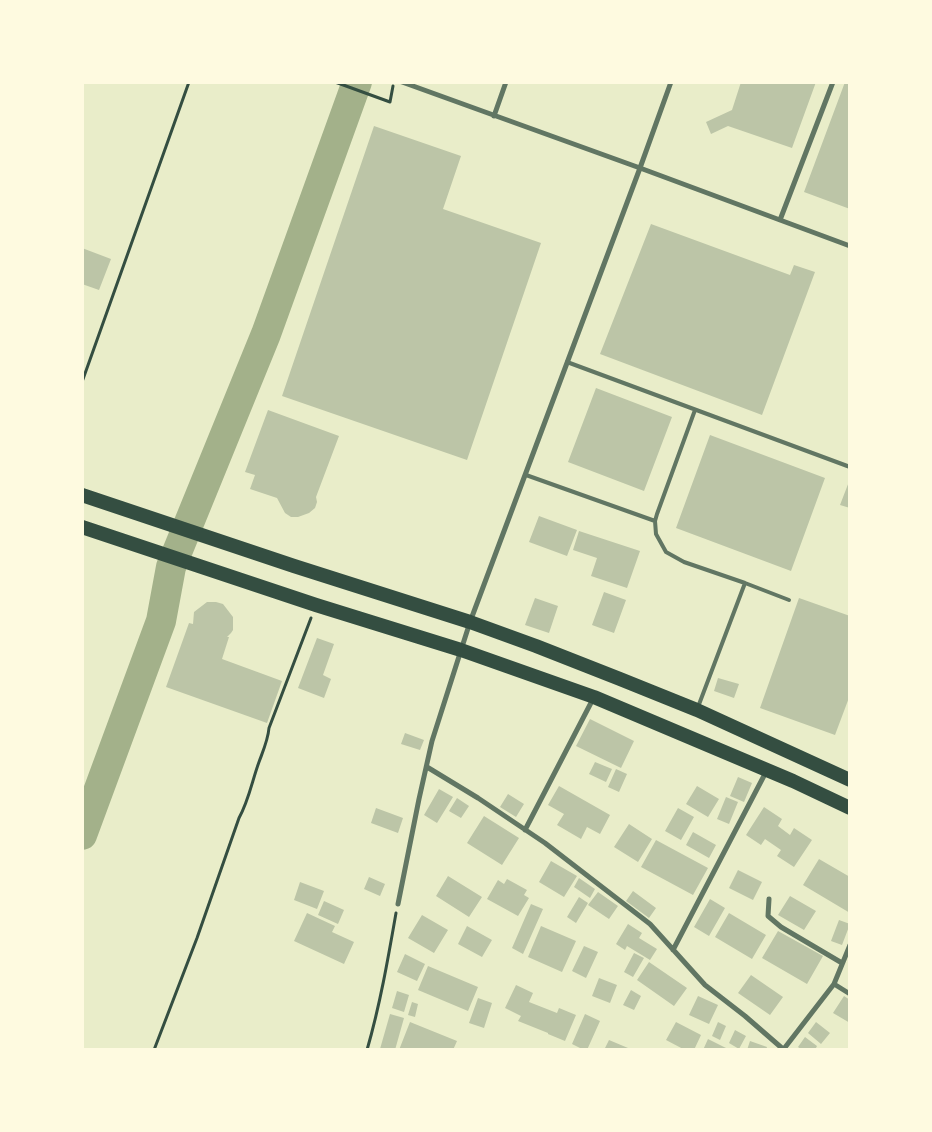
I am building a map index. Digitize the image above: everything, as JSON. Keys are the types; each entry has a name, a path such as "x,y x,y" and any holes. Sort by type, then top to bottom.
{"highway":[{"path":"82,495 294,566 470,622 697,710 850,780"},
{"path":"82,527 316,605 461,650 594,697 793,781 850,808"}],"street":[{"path":"402,82 850,246"},
{"path":"494,116 506,82"},
{"path":"398,904 418,799 432,741 470,622 671,82"},
{"path":"780,220 833,82"},
{"path":"525,830 594,697"},
{"path":"427,766 545,843 650,924 705,985 746,1016 783,1049 834,984 850,945"},
{"path":"673,950 767,770"},
{"path":"769,899 768,916 781,927 842,963"},
{"path":"834,984 850,994"}],"lane":[{"path":"567,362 850,467"},
{"path":"695,410 655,521 656,534 666,552 684,562 789,600"},
{"path":"526,475 655,521"},
{"path":"697,710 746,583"}],"path":[{"path":"82,382 189,82"},
{"path":"335,82 390,102 394,82"},
{"path":"154,1050 197,938 244,808 269,728 316,605"},
{"path":"367,1050 380,1002 398,904"}],"building":[{"path":"741,82 816,82 792,148 728,126 711,134 706,122 732,110"},
{"path":"845,82 850,82 850,209 804,192"},
{"path":"374,126 461,156 443,209 541,243 467,460 282,396"},
{"path":"651,224 790,275 794,265 815,272 762,415 600,354"},
{"path":"82,248 111,259 99,290 82,284"},
{"path":"596,388 672,417 644,491 568,462"},
{"path":"268,410 339,436 316,497 315,508 309,513 298,517 291,517 285,513 277,498 250,489 255,475 245,472"},
{"path":"710,435 825,478 791,571 676,528"},
{"path":"850,479 850,508 840,505"},
{"path":"539,516 577,530 567,556 529,542"},
{"path":"579,531 640,551 627,588 591,576 597,558 573,550"},
{"path":"604,592 626,600 614,633 592,625"},
{"path":"535,598 558,606 549,633 525,625"},
{"path":"799,598 850,616 850,695 835,735 760,708"},
{"path":"207,602 223,604 233,617 233,630 227,637 229,637 222,659 282,681 267,723 166,687 189,623 193,624 194,612"},
{"path":"317,638 334,644 323,675 331,679 324,698 298,688"},
{"path":"718,678 739,684 734,698 714,691"},
{"path":"590,719 634,741 621,768 576,746"},
{"path":"405,733 424,740 420,750 401,744"},
{"path":"595,762 612,769 606,782 589,774"},
{"path":"616,769 627,774 619,792 608,787"},
{"path":"738,777 752,783 744,802 730,796"},
{"path":"559,786 610,815 600,834 587,827 581,839 557,825 564,814 548,805"},
{"path":"697,786 719,799 708,817 686,804"},
{"path":"439,789 453,797 437,823 424,815"},
{"path":"508,794 524,804 516,817 500,807"},
{"path":"726,797 738,802 729,824 717,819"},
{"path":"457,798 469,806 461,818 449,811"},
{"path":"764,807 782,819 778,826 790,835 794,828 812,840 794,867 777,856 781,850 765,839 761,845 746,835"},
{"path":"376,808 403,818 398,833 371,823"},
{"path":"678,808 694,817 681,840 665,831"},
{"path":"484,816 519,838 502,865 467,843"},
{"path":"629,824 652,839 638,862 614,847"},
{"path":"693,832 716,845 709,858 686,845"},
{"path":"656,840 708,868 693,895 641,867"},
{"path":"819,859 850,877 850,913 803,885"},
{"path":"551,861 577,876 564,897 539,882"},
{"path":"738,870 762,882 753,900 729,888"},
{"path":"448,876 482,897 469,917 436,896"},
{"path":"369,877 385,884 380,896 364,889"},
{"path":"579,878 595,889 590,898 574,887"},
{"path":"507,879 527,890 524,895 529,898 518,916 487,899 498,880 504,884"},
{"path":"300,882 324,891 317,909 294,900"},
{"path":"633,891 656,908 649,918 626,901"},
{"path":"598,892 618,906 609,919 588,905"},
{"path":"790,896 816,911 804,930 778,915"},
{"path":"579,897 588,903 576,923 567,917"},
{"path":"710,899 725,908 709,936 694,927"},
{"path":"324,901 344,910 338,924 318,915"},
{"path":"531,904 543,909 523,954 512,948"},
{"path":"307,913 335,926 332,932 354,942 344,964 294,941"},
{"path":"729,913 766,935 752,959 715,937"},
{"path":"422,915 448,930 434,953 408,938"},
{"path":"839,920 850,924 842,945 831,941"},
{"path":"628,924 642,933 639,938 657,949 650,960 627,946 625,950 616,944"},
{"path":"467,926 492,940 482,957 458,944"},
{"path":"541,926 576,941 562,972 528,957"},
{"path":"778,931 823,956 807,984 762,958"},
{"path":"584,946 598,952 586,978 572,971"},
{"path":"634,953 644,958 633,977 624,972"},
{"path":"405,954 425,964 417,981 397,972"},
{"path":"649,962 687,988 674,1006 637,980"},
{"path":"428,966 478,987 468,1011 418,990"},
{"path":"751,975 783,997 770,1015 738,993"},
{"path":"599,978 617,985 610,1003 592,996"},
{"path":"516,985 533,993 529,1002 557,1013 559,1008 576,1015 565,1041 518,1021 521,1016 505,1008"},
{"path":"631,990 641,996 634,1010 623,1005"},
{"path":"397,991 409,995 404,1012 392,1008"},
{"path":"698,996 718,1005 709,1024 689,1015"},
{"path":"844,996 850,1000 850,1023 833,1013"},
{"path":"478,998 492,1003 484,1028 469,1023"},
{"path":"412,1002 418,1004 415,1017 408,1015"},
{"path":"390,1014 404,1018 395,1050 381,1050 380,1049"},
{"path":"585,1014 600,1021 587,1050 572,1044"},
{"path":"410,1022 457,1041 453,1050 399,1050"},
{"path":"676,1022 701,1035 694,1050 685,1050 666,1040"},
{"path":"718,1022 726,1026 720,1040 712,1036"},
{"path":"816,1022 830,1033 821,1044 808,1033"},
{"path":"735,1030 746,1036 739,1049 729,1043"},
{"path":"805,1037 817,1046 815,1050 802,1050 798,1047"},
{"path":"708,1039 730,1050 703,1050"},
{"path":"609,1040 628,1048 627,1050 604,1050"},
{"path":"750,1041 767,1047 766,1050 747,1050"}],"waterway":[{"path":"82,835 161,621 171,567 266,334 357,82"}]}
